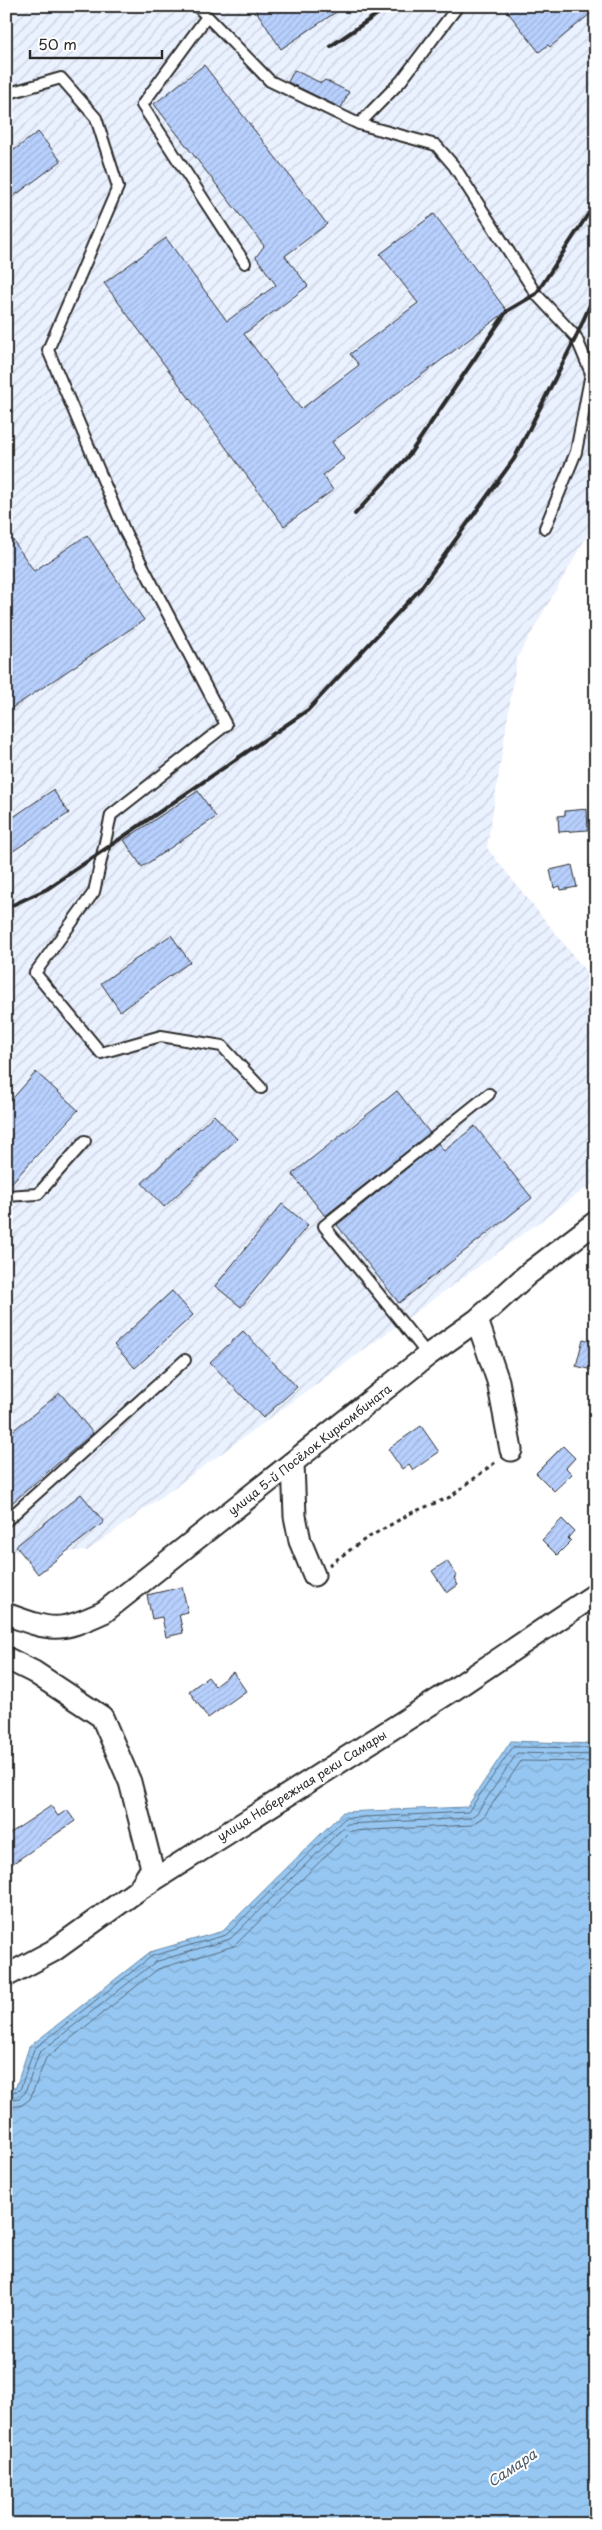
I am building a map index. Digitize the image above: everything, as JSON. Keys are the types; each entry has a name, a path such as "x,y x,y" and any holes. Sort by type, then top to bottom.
{"street":[{"name":"улица 5-й Посёлок Киркомбината","path":"6,1614 47,1628 74,1626 104,1612 428,1355 477,1320 528,1274 596,1222"},
{"path":"477,1320 498,1382 511,1450"},
{"path":"293,1463 295,1516 300,1541 314,1576"},
{"name":"улица Набережная реки Самары","path":"6,1976 53,1952 138,1890 453,1690 596,1594"},
{"path":"6,1658 34,1672 102,1717 130,1782 152,1868 138,1890"}],"lane":[{"path":"197,6 206,18 270,81 359,124 436,145 454,166 536,294 576,337 591,373 576,452 545,528"},
{"path":"359,124 400,81 458,6"},
{"path":"206,18 142,105 245,263"},
{"path":"6,94 61,78 96,118 118,188 48,350 125,532 226,725 111,816 94,892 35,973 101,1053 161,1036 222,1046 261,1088"},
{"path":"428,1355 324,1226 489,1094"},
{"path":"6,1196 38,1194 86,1141"},
{"path":"6,1521 185,1360"}],"path":[{"path":"314,1576 364,1540 412,1512 450,1497 511,1450"}],"shaded area":[{"path":"6,6 596,6 596,520 517,658 487,848 596,984 596,1181 87,1551 15,1552 6,1546"}],"water":[{"name":"Самара","path":"511,1741 596,1744 596,2524 6,2524 6,2090 16,2087 29,2047 150,1952 223,1931 343,1812 467,1807"}],"building":[{"path":"253,6 345,6 281,49"},
{"path":"503,6 596,6 596,9 550,47 548,45 539,52"},
{"path":"204,65 327,224 285,256 308,286 244,334 301,409 359,365 350,354 418,303 380,254 434,214 507,311 332,442 344,459 323,475 333,490 284,526 104,283 166,238 227,321 276,285 256,257 264,246 154,104"},
{"path":"294,70 321,83 325,80 349,92 341,108 288,82"},
{"path":"38,132 61,161 6,202 6,156"},
{"path":"6,530 34,571 87,535 144,620 6,712"},
{"path":"53,790 69,813 6,856 6,822"},
{"path":"198,791 216,817 142,867 124,840"},
{"path":"587,809 588,830 559,832 558,816 565,815 565,811"},
{"path":"572,865 577,887 561,890 560,886 554,888 550,870"},
{"path":"171,935 190,962 120,1011 101,983"},
{"path":"36,1072 78,1110 6,1189 6,1106"},
{"path":"397,1091 430,1133 325,1216 292,1174"},
{"path":"214,1115 237,1139 164,1207 142,1183"},
{"path":"475,1126 532,1198 399,1303 337,1225 438,1143 444,1151"},
{"path":"282,1204 308,1225 241,1307 215,1286"},
{"path":"172,1291 193,1315 135,1368 114,1345"},
{"path":"243,1331 297,1387 263,1418 210,1362"},
{"path":"583,1339 596,1342 596,1371 576,1366"},
{"path":"60,1393 93,1433 6,1508 6,1436"},
{"path":"421,1426 439,1452 413,1470 409,1464 402,1469 388,1449"},
{"path":"563,1446 575,1458 566,1468 572,1474 554,1491 536,1473"},
{"path":"81,1494 104,1522 38,1574 16,1546"},
{"path":"562,1519 574,1531 568,1538 571,1541 557,1555 542,1540"},
{"path":"447,1561 457,1576 454,1578 458,1585 447,1593 432,1571"},
{"path":"182,1587 188,1612 179,1614 183,1633 166,1637 162,1617 152,1619 147,1595"},
{"path":"233,1672 246,1691 208,1718 189,1691 208,1677 215,1686"},
{"path":"51,1806 58,1816 67,1810 75,1821 6,1868 6,1836"}],"railway":[{"path":"331,46 389,6"},
{"path":"355,514 409,455 507,311 536,294 596,202"},
{"path":"6,908 47,889 308,710 420,589 514,459 576,337 596,291"}]}
